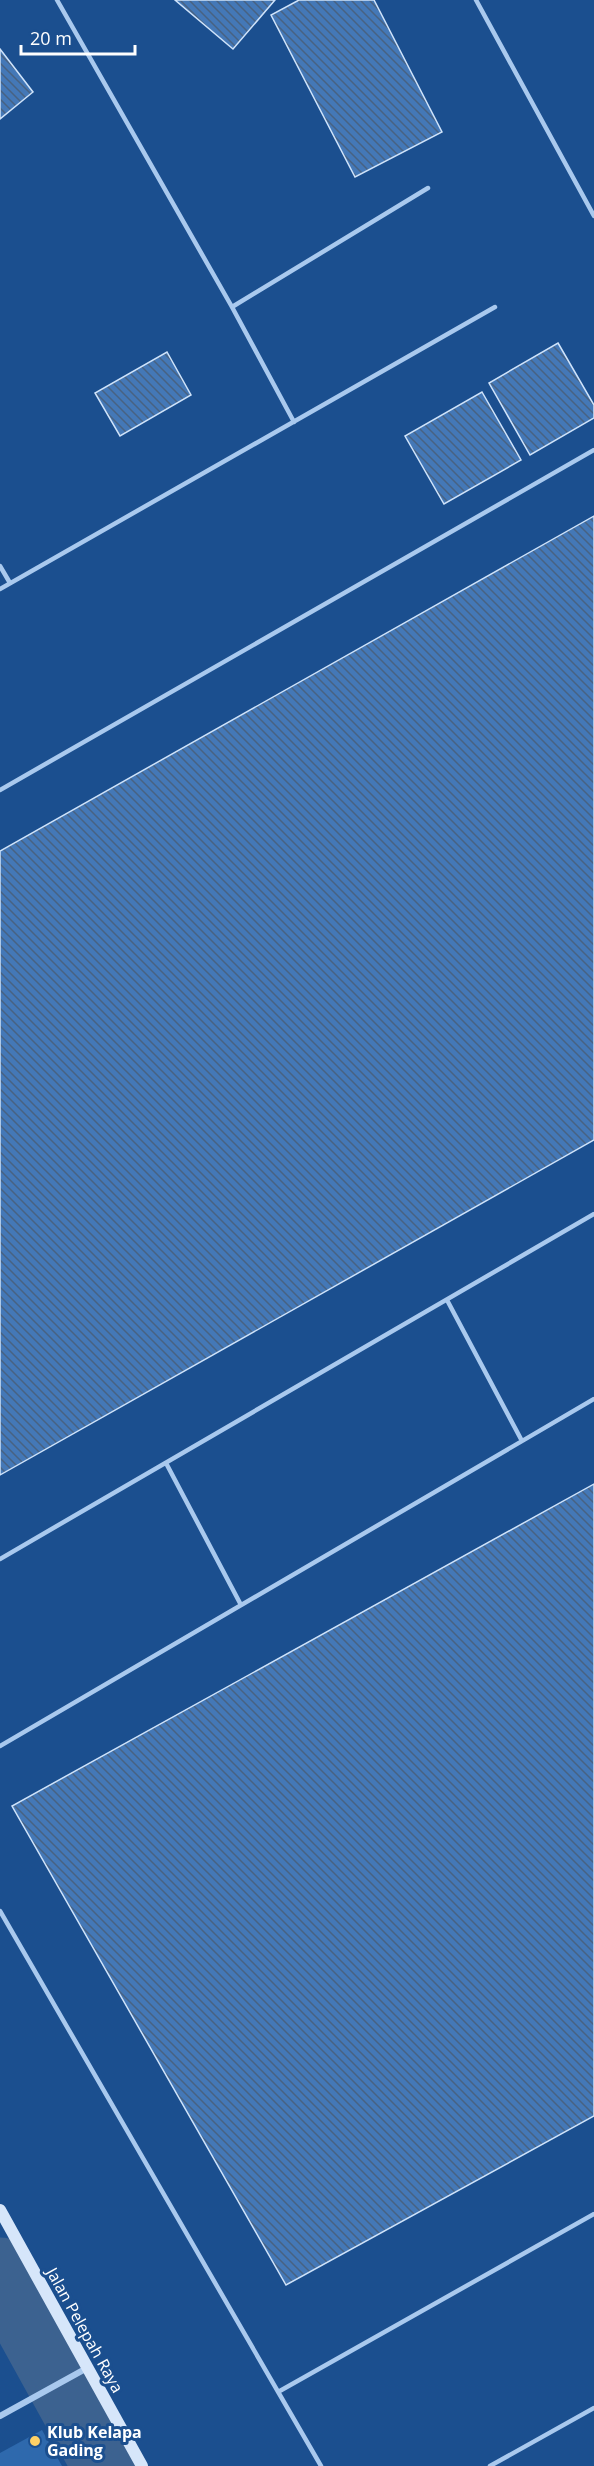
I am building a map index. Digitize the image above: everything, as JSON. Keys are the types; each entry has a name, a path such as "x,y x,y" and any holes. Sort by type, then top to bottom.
{"street":[{"name":"Jalan Pelepah Raya","path":"0,2210 82,2370 142,2466"},
{"path":"0,2406 2,2415 82,2370"}],"lane":[{"path":"57,0 232,307 294,422"},
{"path":"476,0 594,216"},
{"path":"232,307 428,188"},
{"path":"0,589 495,307"},
{"path":"0,790 594,450"},
{"path":"0,566 10,584"},
{"path":"0,1560 594,1214"},
{"path":"447,1300 522,1441"},
{"path":"0,1746 594,1399"},
{"path":"166,1463 241,1605"},
{"path":"0,1911 321,2466"},
{"path":"278,2392 594,2214"},
{"path":"490,2466 594,2408"}],"shaded area":[{"name":"Klub Kelapa Gading","path":"42,2430 62,2466 0,2466 0,2453"}],"building":[{"path":"175,0 275,0 233,49"},
{"path":"299,0 374,0 442,132 355,177 271,15"},
{"path":"0,49 33,92 0,119"},
{"path":"558,343 594,405 594,418 530,455 489,383"},
{"path":"167,352 191,395 120,436 95,393"},
{"path":"482,392 521,460 444,504 405,436"},
{"path":"594,516 594,1140 0,1475 0,851"},
{"path":"594,1484 594,2116 286,2285 12,1806"}],"waterway":[{"path":"0,2272 107,2466"}],"place":[{"name":"Klub Kelapa Gading","path":"35,2441"}]}
